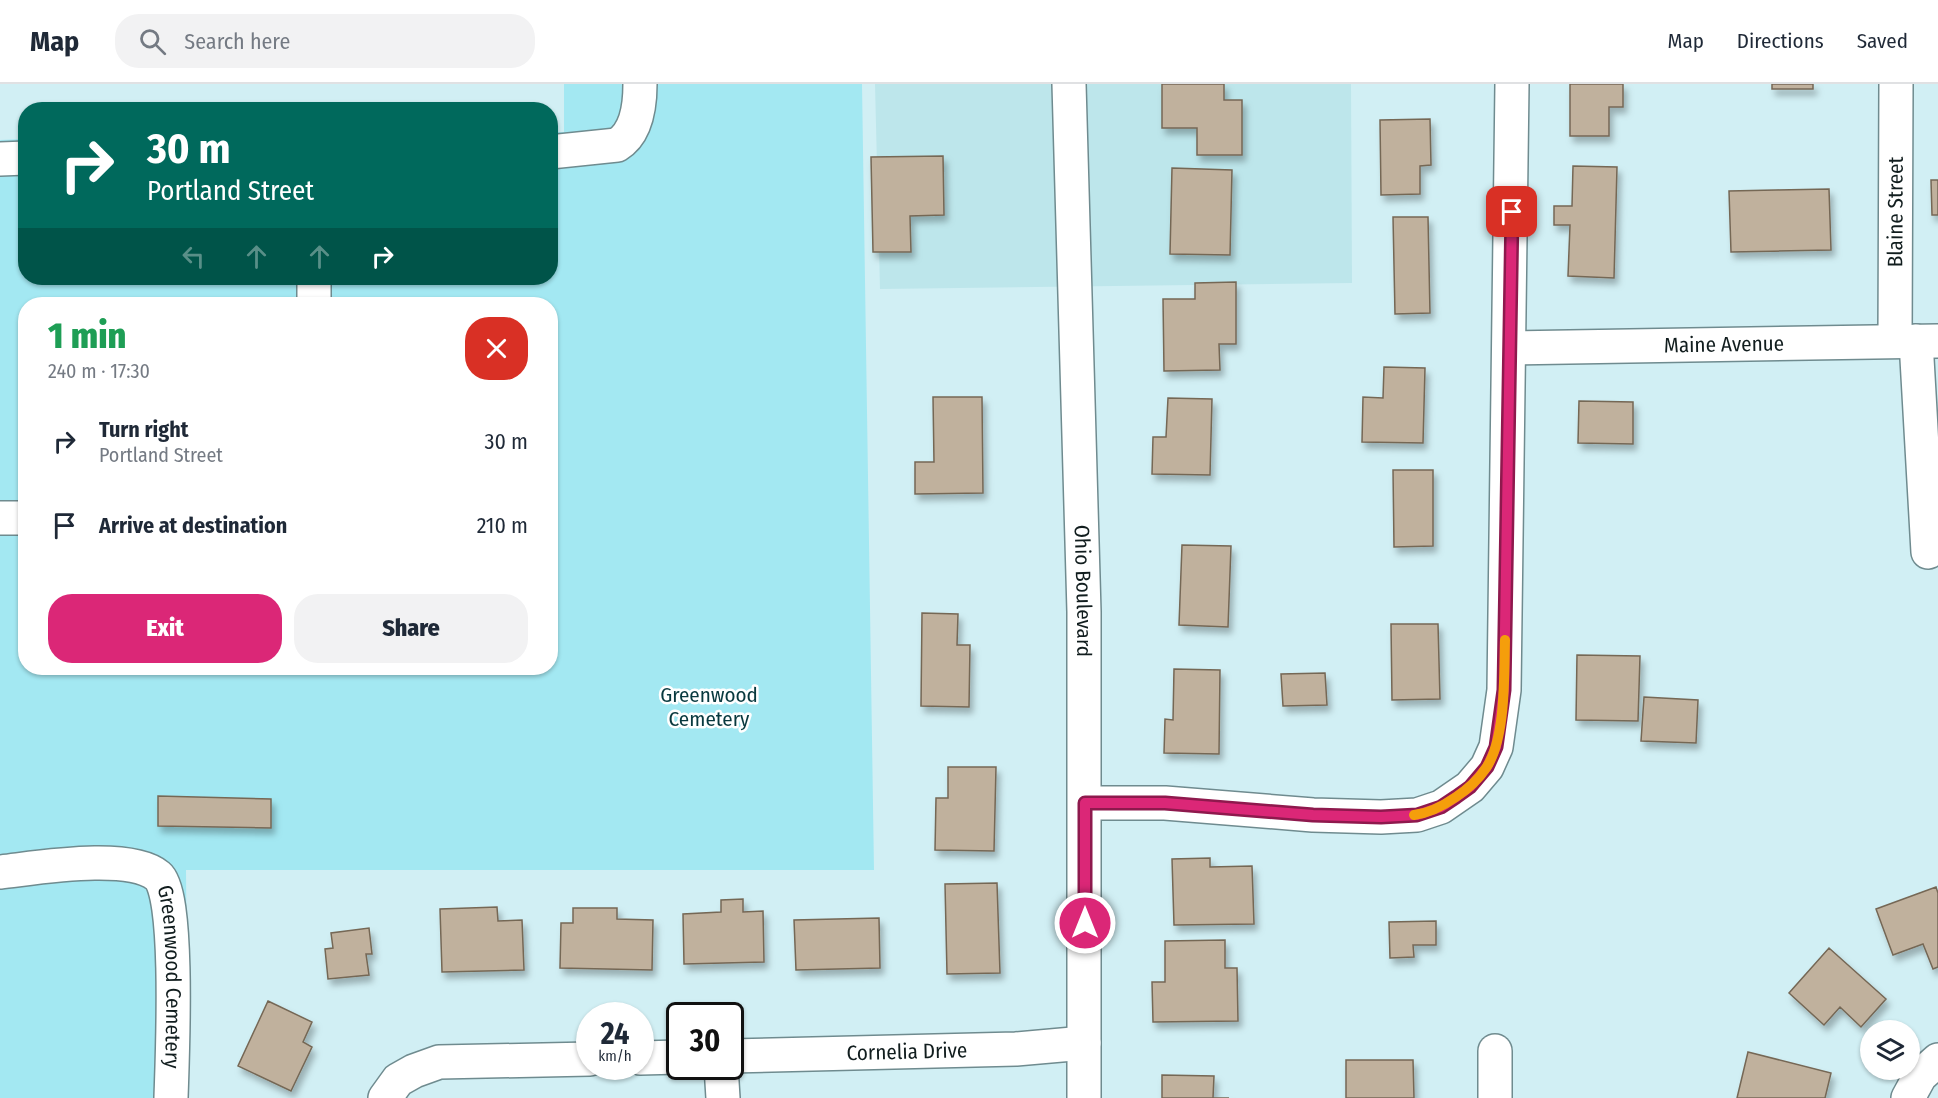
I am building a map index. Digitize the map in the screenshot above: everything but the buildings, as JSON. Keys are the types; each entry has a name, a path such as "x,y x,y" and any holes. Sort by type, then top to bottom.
{"street":[{"path":"558,151 617,145 626,140 638,114 640,84"},
{"name":"Ohio Boulevard","path":"1069,84 1084,612 1084,1098"},
{"path":"1085,803 1165,803 1313,815 1381,817 1417,815 1441,807 1470,787 1487,767 1496,747 1504,690 1512,84"},
{"name":"Blaine Street","path":"1896,84 1916,341 1928,552"},
{"path":"0,159 18,158"},
{"name":"Maine Avenue","path":"1510,348 1916,341"},
{"path":"0,518 18,518"},
{"name":"Greenwood Cemetery","path":"0,872 91,863 139,867 158,876 165,885 173,941 171,1098"},
{"name":"Cornelia Drive","path":"744,1056 1016,1049 1084,1043"},
{"path":"1495,1051 1495,1098"},
{"path":"385,1098 398,1080 414,1071 439,1062 576,1059"},
{"path":"1908,1098 1920,1076 1938,1060"},
{"path":"722,1080 723,1098"}],"shaded area":[{"path":"875,84 1351,84 1352,283 880,289"}],"green space":[{"name":"Greenwood Cemetery","path":"564,84 862,84 874,870 186,870 188,1098 0,1098 0,140 18,139 18,285 558,285 558,132 564,132"}],"slow traffic":[{"path":"1414,815 1441,807 1470,787 1487,767 1496,747 1504,690 1505,640"}],"route":[{"path":"1085,923 1085,803 1165,803 1313,815 1381,817 1417,815 1441,807 1456,797 1470,787 1487,767 1496,747 1504,690 1512,212"}]}
